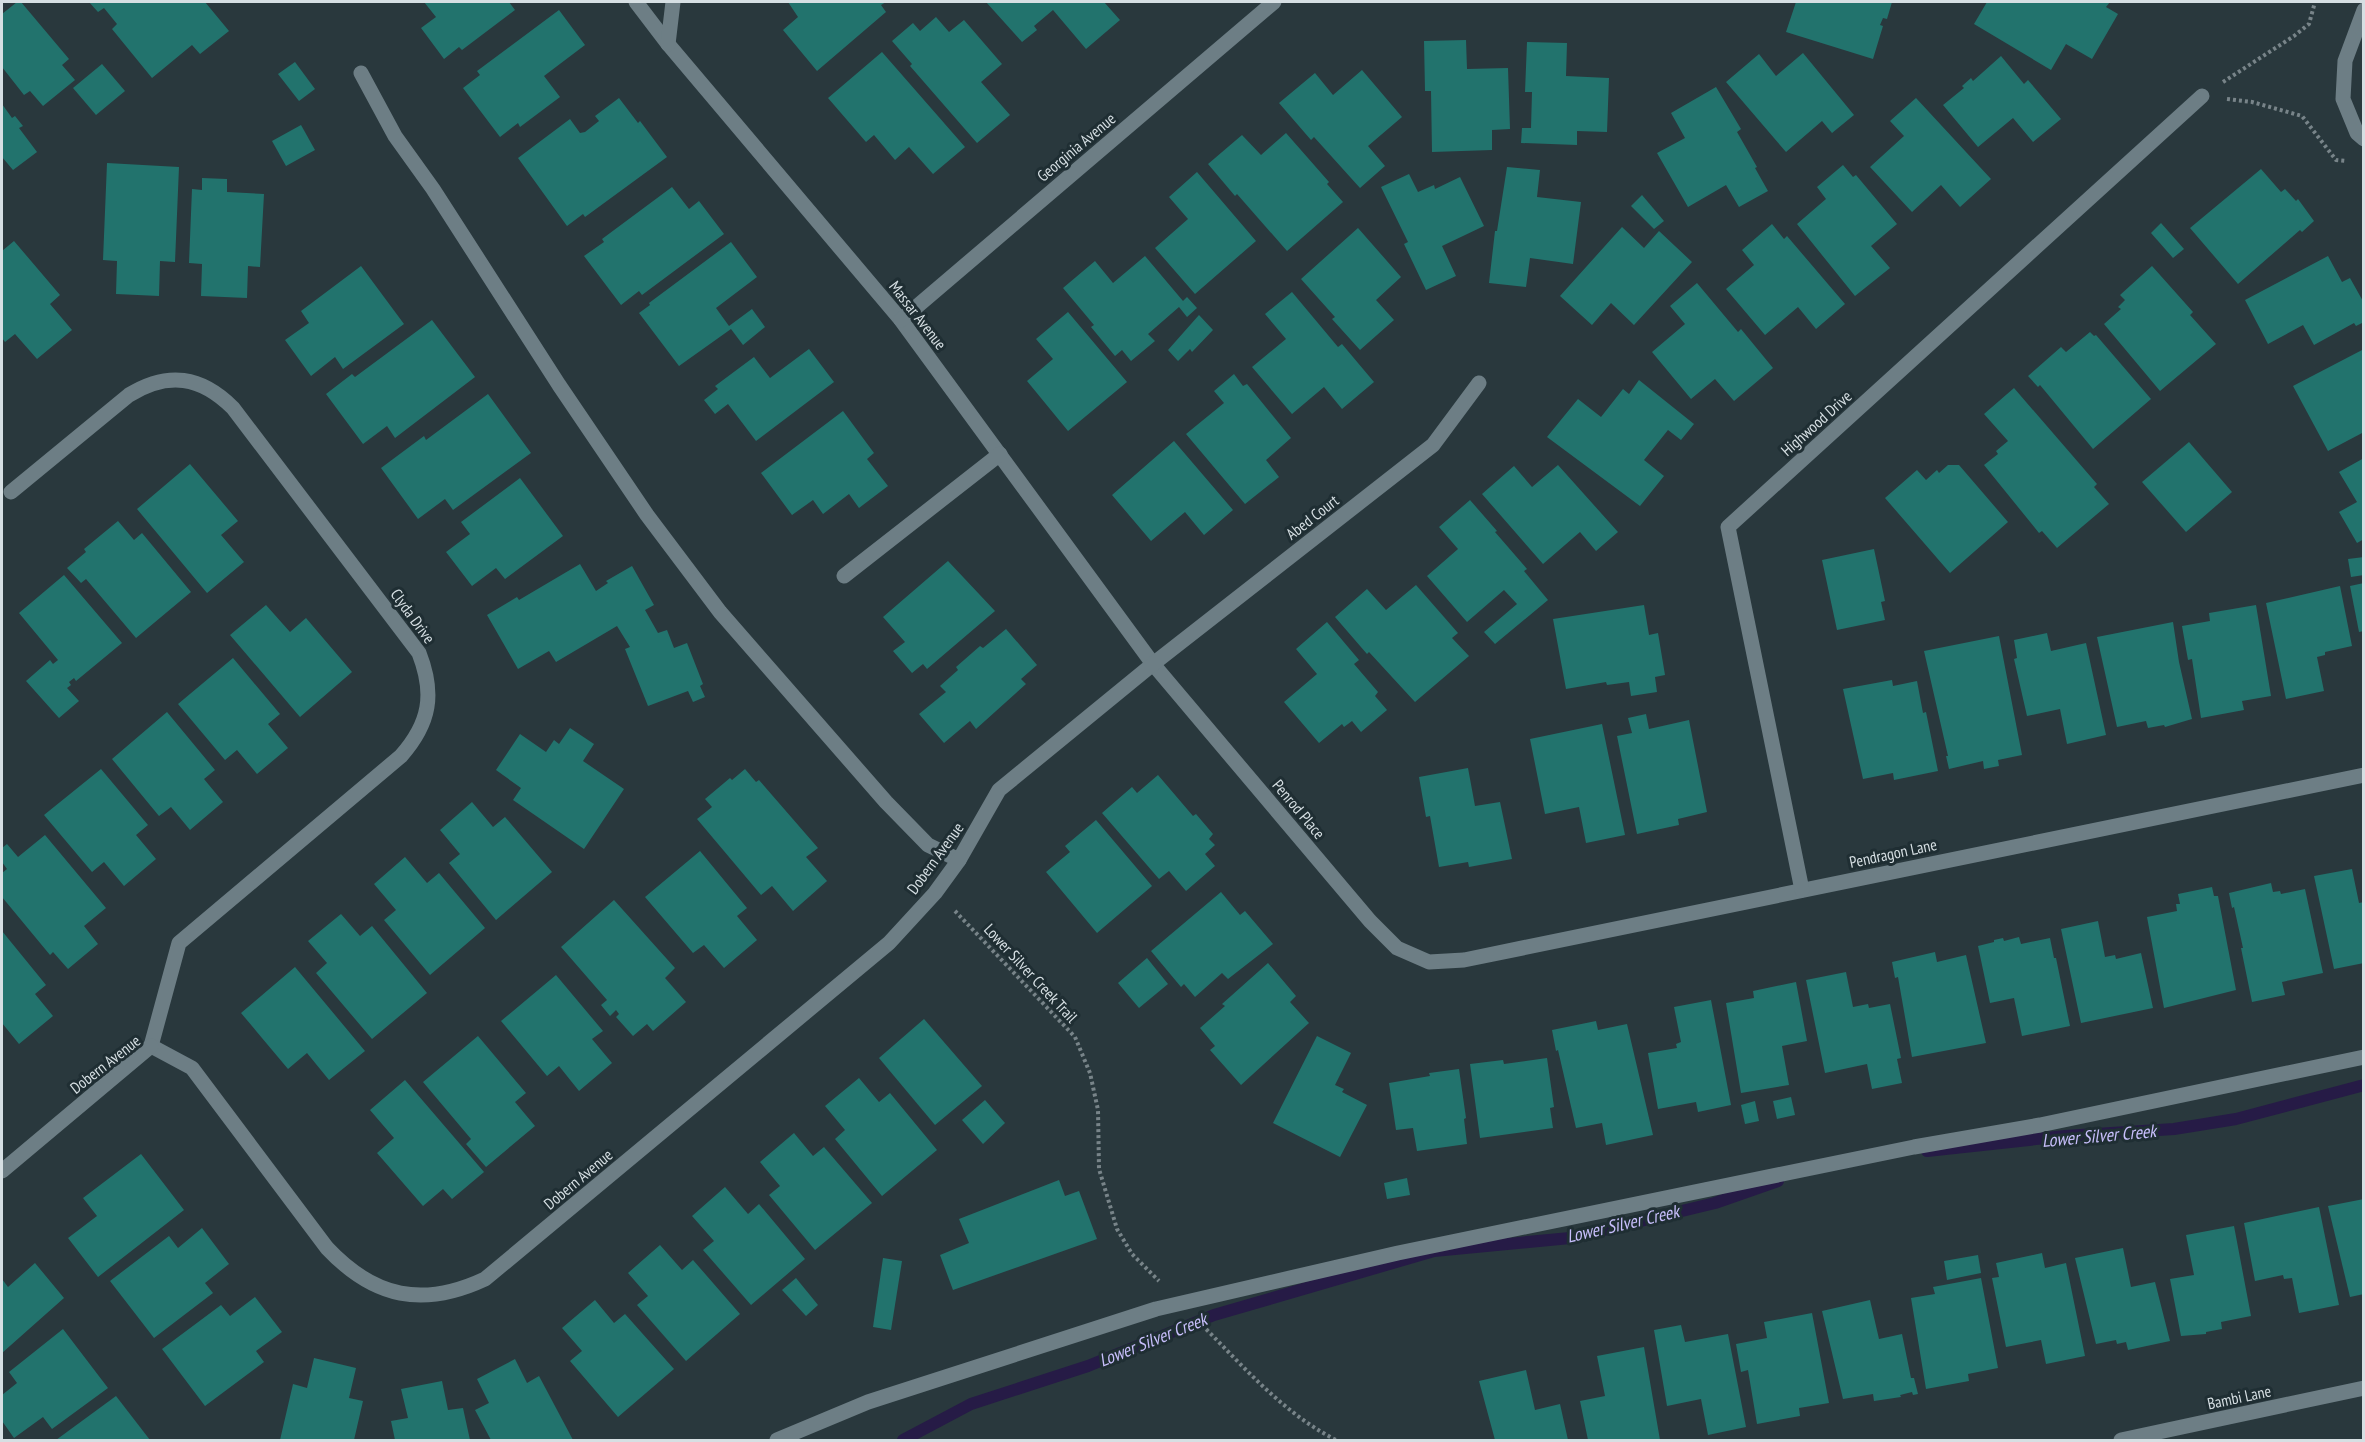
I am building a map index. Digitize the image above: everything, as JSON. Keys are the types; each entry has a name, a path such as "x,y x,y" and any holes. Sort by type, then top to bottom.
{"street":[{"name":"Massar Avenue","path":"636,2 668,44 901,320 1153,664"},
{"path":"668,44 674,2"},
{"name":"Georginia Avenue","path":"901,320 1274,2"},
{"path":"2364,9 2345,61 2343,99 2357,133 2364,139"},
{"path":"362,73 395,136 433,189 559,385 647,515 720,612 901,818 928,845 959,860"},
{"name":"Highwood Drive","path":"1802,890 1728,527 2202,96"},
{"name":"Clyda Drive","path":"11,492 129,395 145,385 163,380 182,380 202,384 219,394 233,408 419,653 426,670 429,688 428,706 423,725 414,742 401,756 179,943 151,1046"},
{"name":"Abed Court","path":"1153,664 1433,445 1479,383"},
{"path":"844,576 1000,454"},
{"name":"Dobern Avenue","path":"2,1171 151,1046 192,1068 327,1248 344,1266 364,1281 411,1296 437,1295 462,1290 485,1279 506,1263 889,943 935,892 959,860 999,790 1153,664"},
{"name":"Penrod Place","path":"1153,664 1370,921 1397,948 1429,962"},
{"name":"Pendragon Lane","path":"1429,962 1464,960 2364,775"},
{"path":"777,1440 868,1402 1156,1309 1398,1253 1914,1147 2040,1125 2364,1058"},
{"name":"Bambi Lane","path":"2121,1440 2364,1388"}],"path":[{"path":"2202,96 2309,24 2315,2"},
{"path":"2202,96 2252,102 2302,116 2336,160 2354,163"},
{"name":"Lower Silver Creek Trail","path":"935,892 963,918 1075,1038 1090,1073 1096,1101 1099,1169 1106,1198 1117,1229 1132,1254"},
{"path":"1278,1401 1306,1425 1336,1440"}],"building":[{"path":"17,2 21,2 69,59 62,65 75,80 43,106 30,91 24,95 2,67 2,14"},
{"path":"89,2 205,2 229,31 200,54 192,45 152,78 112,29 117,24 104,8 98,12"},
{"path":"424,2 509,2 515,10 462,50 459,47 444,59 421,28 436,17"},
{"path":"788,2 886,2 881,5 886,12 817,71 783,30 798,17"},
{"path":"986,2 1104,2 1120,20 1086,49 1053,10 1034,26 1037,30 1022,42"},
{"path":"1796,2 1892,2 1887,19 1883,18 1880,25 1883,26 1873,59 1786,32"},
{"path":"1987,2 2110,2 2106,7 2118,14 2092,59 2066,44 2051,70 1974,24"},
{"path":"559,10 585,45 544,76 560,97 520,127 518,123 500,137 463,88 480,75 477,71"},
{"path":"936,17 949,32 964,20 1002,64 981,82 1010,115 977,143 910,66 912,64 892,41 913,23 920,31"},
{"path":"1466,40 1467,69 1508,68 1510,129 1492,130 1492,150 1432,152 1431,91 1425,91 1424,41"},
{"path":"1527,42 1567,43 1566,76 1609,78 1607,132 1577,131 1577,145 1521,143 1522,128 1531,128 1532,92 1525,92"},
{"path":"882,52 965,147 933,174 909,147 895,160 874,135 866,142 828,98"},
{"path":"1803,53 1854,115 1832,133 1822,121 1786,152 1726,82 1759,54 1776,76"},
{"path":"2001,56 2024,84 2028,80 2061,119 2033,142 2013,118 1978,147 1943,105 1964,88 1962,86 1971,78 1973,81"},
{"path":"295,62 315,89 299,101 278,74"},
{"path":"102,64 125,91 96,115 73,88"},
{"path":"1362,70 1402,117 1368,146 1385,166 1360,188 1314,137 1311,140 1279,103 1315,73 1333,95"},
{"path":"1716,87 1741,129 1737,132 1768,191 1739,207 1726,185 1688,207 1657,153 1685,138 1671,113"},
{"path":"619,98 667,157 585,217 583,214 567,226 518,158 570,119 580,133 585,132 599,121 595,116"},
{"path":"1916,98 1991,179 1960,207 1941,185 1912,212 1870,167 1904,136 1890,121"},
{"path":"2,104 12,118 15,116 23,126 19,128 37,152 13,170 2,157"},
{"path":"301,125 315,150 286,166 272,141"},
{"path":"1286,133 1329,182 1327,184 1343,202 1287,251 1208,164 1242,135 1261,155"},
{"path":"107,163 179,167 175,262 160,261 159,296 116,294 117,261 103,260"},
{"path":"1843,165 1853,177 1856,175 1897,224 1871,246 1890,268 1855,296 1797,224 1826,199 1817,187"},
{"path":"1507,167 1540,170 1537,197 1581,202 1573,264 1530,258 1526,287 1489,283 1495,231 1497,231"},
{"path":"2261,169 2281,192 2285,189 2296,201 2298,199 2314,221 2302,232 2300,230 2238,284 2190,228"},
{"path":"1197,172 1256,241 1195,294 1155,248 1188,219 1169,197"},
{"path":"1409,174 1418,192 1434,185 1435,189 1460,177 1484,226 1442,246 1456,276 1426,290 1404,244 1408,242 1381,187"},
{"path":"202,178 227,179 227,192 264,194 260,267 248,266 247,298 201,296 202,264 189,263 192,189 202,190"},
{"path":"672,187 689,209 699,201 724,234 642,295 639,291 621,305 584,256 604,242 602,239"},
{"path":"1642,195 1664,221 1654,229 1631,206"},
{"path":"2161,223 2184,249 2173,258 2151,233"},
{"path":"1772,224 1784,239 1787,236 1845,304 1816,329 1798,307 1765,335 1726,289 1754,265 1742,250"},
{"path":"1622,227 1644,248 1659,231 1692,262 1634,325 1611,303 1592,325 1560,296"},
{"path":"1358,228 1401,277 1376,300 1394,320 1360,350 1332,319 1335,317 1301,279"},
{"path":"14,241 60,295 50,304 72,330 37,359 15,334 5,342 2,338 2,251"},
{"path":"731,242 757,277 716,308 729,326 752,309 765,327 743,345 731,329 679,366 639,313 650,305 649,303"},
{"path":"1145,256 1183,301 1187,297 1197,308 1187,317 1179,307 1148,334 1155,341 1131,361 1122,350 1115,356 1091,327 1094,325 1063,288 1095,261 1113,283"},
{"path":"2328,256 2342,282 2350,278 2364,303 2364,322 2356,326 2354,323 2314,345 2303,325 2268,344 2245,300"},
{"path":"361,266 404,324 343,369 335,357 311,376 285,340 309,323 301,311"},
{"path":"2152,266 2193,312 2190,315 2216,344 2160,391 2104,324 2121,309 2118,307 2125,300 2120,295"},
{"path":"1697,283 1738,332 1741,329 1773,368 1734,401 1715,379 1691,399 1652,352 1685,324 1670,306"},
{"path":"1292,292 1338,347 1342,344 1374,382 1342,409 1324,387 1292,414 1252,367 1286,339 1265,314"},
{"path":"1068,312 1127,382 1068,431 1027,381 1053,359 1036,339"},
{"path":"1199,315 1213,330 1192,352 1190,349 1178,361 1168,350"},
{"path":"432,320 475,377 395,438 387,426 363,444 326,394 352,374 355,377"},
{"path":"2090,332 2096,335 2151,399 2093,449 2040,385 2038,387 2028,376 2061,347 2066,352"},
{"path":"809,349 834,382 756,441 728,404 715,414 704,400 718,389 715,386 754,357 770,378"},
{"path":"2364,349 2364,432 2328,451 2293,386"},
{"path":"1234,374 1243,386 1247,384 1291,438 1266,460 1279,477 1245,504 1186,434 1224,403 1214,391"},
{"path":"1639,380 1694,424 1681,440 1668,430 1644,460 1664,476 1640,506 1547,437 1578,399 1601,417 1623,389 1629,394"},
{"path":"2014,388 2097,484 2094,487 2109,504 2057,548 2042,531 2039,533 1984,465 1998,454 1996,451 2008,441 1984,414"},
{"path":"488,394 531,453 453,510 445,499 418,519 381,468 424,436 426,440"},
{"path":"843,411 874,453 867,459 888,486 859,508 849,494 823,514 813,500 792,515 761,473"},
{"path":"1174,441 1233,510 1204,535 1185,512 1151,541 1112,495"},
{"path":"2189,442 2232,492 2186,532 2142,482"},
{"path":"2364,458 2364,539 2357,543 2339,512 2357,502 2339,472"},
{"path":"190,464 238,521 221,535 244,562 207,593 137,509"},
{"path":"1558,465 1618,532 1596,551 1580,532 1543,564 1482,494 1514,466 1532,487"},
{"path":"1948,465 1959,465 2008,522 1950,573 1885,498 1917,470 1926,480 1937,470 1939,473"},
{"path":"520,478 563,536 505,579 496,568 472,586 446,552 470,534 461,522"},
{"path":"1470,500 1527,569 1524,571 1548,600 1495,644 1484,632 1517,604 1504,590 1467,622 1427,576 1458,549 1439,527"},
{"path":"118,521 134,540 142,533 191,592 136,638 86,579 81,583 67,568 86,552 84,549"},
{"path":"1874,549 1885,601 1881,602 1885,620 1837,630 1822,560"},
{"path":"2364,557 2364,575 2351,577 2348,559"},
{"path":"948,561 995,611 927,669 923,664 912,673 893,651 905,642 883,617"},
{"path":"580,564 596,591 608,583 606,581 632,566 654,605 645,610 658,633 667,630 674,648 687,643 703,684 700,686 705,697 693,702 688,691 648,706 625,649 630,647 617,626 556,662 549,651 518,669 487,615 517,597 519,600"},
{"path":"64,575 122,643 76,681 74,678 69,682 71,685 67,688 79,701 59,718 26,681 50,660 53,664 58,660 19,613"},
{"path":"2364,583 2364,631 2359,632 2350,586"},
{"path":"1416,585 1458,633 1452,638 1469,656 1415,702 1369,652 1367,654 1335,617 1367,589 1386,610"},
{"path":"2340,586 2352,646 2325,652 2325,655 2317,657 2324,691 2286,699 2266,603"},
{"path":"266,605 290,632 306,618 352,672 300,717 230,635"},
{"path":"1644,605 1649,635 1658,633 1665,675 1655,677 1657,692 1631,696 1629,682 1607,685 1606,682 1566,689 1553,619"},
{"path":"2256,605 2271,696 2242,701 2244,710 2201,718 2192,659 2188,660 2182,626 2210,621 2209,613"},
{"path":"1327,622 1359,660 1354,664 1378,692 1375,696 1387,710 1361,732 1352,721 1344,727 1342,724 1319,743 1284,702 1317,674 1296,649"},
{"path":"2173,622 2179,662 2192,719 2165,727 2164,725 2148,728 2146,721 2117,727 2097,637"},
{"path":"1006,629 1037,665 1021,679 1026,684 976,729 970,721 944,743 919,714 946,692 940,686 958,670 956,667 980,646 983,648"},
{"path":"2047,633 2051,651 2086,643 2106,735 2067,744 2060,709 2027,716 2014,659 2017,658 2014,640"},
{"path":"1999,636 2022,755 1998,760 1999,766 1984,769 1983,761 1949,769 1924,651"},
{"path":"233,658 280,714 268,724 288,748 257,774 237,750 225,760 178,704"},
{"path":"1892,680 1893,686 1917,681 1938,771 1894,780 1893,773 1863,779 1843,689"},
{"path":"167,712 215,770 204,779 223,802 190,830 171,807 159,816 112,759"},
{"path":"1646,714 1649,729 1689,720 1707,812 1678,819 1679,825 1637,834 1617,736 1632,733 1628,718"},
{"path":"1602,724 1625,835 1586,843 1579,807 1545,814 1530,739"},
{"path":"570,728 594,744 583,761 624,789 584,849 513,800 521,788 496,770 520,734 546,752 554,740 559,744"},
{"path":"1468,768 1475,806 1500,802 1512,859 1469,867 1468,862 1439,867 1430,816 1426,817 1419,777"},
{"path":"101,769 148,825 136,835 156,859 124,886 104,862 92,872 44,815"},
{"path":"745,769 756,782 759,780 818,848 806,857 827,881 793,911 772,886 761,895 697,819 712,807 705,799"},
{"path":"1158,775 1193,816 1196,814 1213,834 1209,839 1215,845 1205,854 1215,866 1186,891 1169,871 1159,879 1102,813 1132,787 1137,793"},
{"path":"472,802 493,827 505,817 552,872 496,920 449,863 460,854 440,830"},
{"path":"1096,820 1152,886 1097,933 1046,872 1070,852 1065,846"},
{"path":"45,835 106,908 84,926 98,944 68,969 53,952 50,955 2,897 2,873 7,869 2,862 2,848 7,844 18,857"},
{"path":"700,851 747,908 737,916 757,940 724,968 704,945 693,953 645,897"},
{"path":"405,857 427,883 439,873 485,928 430,975 384,920 396,910 374,884"},
{"path":"2352,869 2359,903 2364,902 2364,963 2334,969 2314,876"},
{"path":"2271,883 2273,892 2280,891 2281,894 2305,889 2323,973 2282,982 2285,995 2252,1002 2241,948 2243,948 2229,893"},
{"path":"2212,887 2214,896 2218,896 2236,990 2164,1008 2147,917 2177,911 2176,904 2180,904 2178,894"},
{"path":"1221,892 1240,915 1245,911 1273,944 1228,979 1222,973 1195,997 1184,984 1181,987 1151,951"},
{"path":"614,900 675,968 665,978 686,1002 653,1031 647,1024 633,1036 616,1017 619,1014 616,1010 610,1016 601,1005 607,1000 561,947"},
{"path":"341,914 360,936 372,926 427,993 372,1039 316,973 327,963 308,941"},
{"path":"2098,921 2105,957 2115,955 2116,959 2141,953 2153,1008 2081,1023 2061,929"},
{"path":"2,931 46,985 35,994 53,1016 19,1044 2,1023"},
{"path":"2019,937 2021,944 2050,938 2070,1026 2022,1036 2014,998 1990,1003 1978,946 2003,938 2004,941"},
{"path":"1935,952 1937,962 1966,955 1986,1043 1912,1057 1898,977 1895,978 1892,962"},
{"path":"1147,958 1168,984 1139,1008 1118,983"},
{"path":"1268,963 1296,996 1290,1002 1309,1023 1241,1085 1210,1050 1215,1046 1200,1028 1225,1006 1222,1004"},
{"path":"295,967 365,1051 329,1080 307,1053 288,1069 241,1013"},
{"path":"1846,972 1853,1007 1868,1004 1869,1008 1890,1004 1901,1058 1897,1059 1902,1083 1872,1089 1867,1064 1825,1073 1806,980"},
{"path":"556,975 603,1031 592,1039 612,1063 579,1091 559,1066 547,1076 501,1021"},
{"path":"1796,982 1807,1041 1782,1046 1789,1085 1741,1093 1726,1003 1754,998 1753,991"},
{"path":"1711,1000 1731,1105 1698,1112 1696,1102 1658,1109 1648,1053 1677,1048 1676,1044 1681,1042 1674,1007"},
{"path":"924,1019 982,1086 935,1125 879,1058"},
{"path":"1596,1021 1598,1030 1627,1024 1653,1135 1606,1145 1602,1123 1576,1128 1552,1030"},
{"path":"478,1036 526,1093 515,1102 535,1126 486,1167 466,1144 471,1139 423,1082"},
{"path":"1317,1036 1351,1053 1335,1085 1344,1089 1342,1092 1367,1105 1340,1157 1273,1123"},
{"path":"1547,1058 1554,1107 1550,1108 1553,1128 1480,1138 1470,1064 1503,1060 1504,1064"},
{"path":"1459,1069 1467,1144 1417,1151 1413,1128 1396,1130 1389,1083 1430,1076 1429,1073"},
{"path":"859,1078 879,1102 890,1093 937,1150 882,1196 835,1139 845,1130 825,1106"},
{"path":"405,1080 484,1172 452,1199 443,1189 423,1206 377,1153 394,1138 370,1110"},
{"path":"1791,1097 1795,1115 1777,1119 1773,1101"},
{"path":"985,1100 1005,1123 983,1144 962,1120"},
{"path":"1755,1101 1759,1121 1745,1124 1741,1105"},
{"path":"794,1133 813,1156 824,1147 872,1203 815,1250 769,1195 780,1186 760,1162"},
{"path":"141,1154 184,1210 98,1277 68,1238 97,1216 83,1198"},
{"path":"1407,1178 1410,1195 1387,1199 1384,1183"},
{"path":"1059,1180 1065,1196 1079,1191 1097,1239 953,1290 940,1255 969,1243 959,1219"},
{"path":"725,1187 748,1214 759,1204 805,1259 751,1305 703,1250 714,1241 692,1216"},
{"path":"2364,1199 2364,1294 2350,1297 2328,1206"},
{"path":"2319,1207 2339,1305 2299,1313 2292,1278 2284,1279 2283,1275 2255,1281 2244,1223"},
{"path":"2234,1226 2251,1316 2221,1322 2222,1329 2206,1332 2206,1334 2181,1336 2170,1279 2194,1275 2186,1235"},
{"path":"202,1228 229,1264 205,1283 213,1293 154,1338 110,1281 169,1236 178,1248"},
{"path":"660,1245 682,1270 693,1260 740,1314 686,1361 637,1305 648,1296 628,1273"},
{"path":"2123,1248 2131,1287 2155,1282 2170,1341 2128,1350 2126,1342 2117,1344 2116,1340 2096,1344 2075,1258"},
{"path":"2042,1253 2045,1268 2066,1263 2085,1356 2046,1364 2041,1340 2006,1347 1992,1278 1999,1277 1996,1263"},
{"path":"1978,1255 1981,1273 1947,1280 1944,1261"},
{"path":"883,1258 902,1261 891,1330 873,1327"},
{"path":"35,1263 64,1298 2,1353 2,1279 8,1287"},
{"path":"796,1278 818,1305 806,1316 782,1290"},
{"path":"1981,1278 1998,1368 1968,1374 1969,1381 1926,1389 1911,1298 1935,1294 1933,1287"},
{"path":"255,1297 282,1332 256,1351 264,1362 205,1406 162,1349 221,1305 230,1316"},
{"path":"595,1300 614,1323 625,1314 674,1369 618,1417 570,1361 582,1351 562,1328"},
{"path":"1870,1300 1879,1339 1902,1334 1911,1378 1914,1378 1918,1394 1913,1395 1912,1392 1900,1395 1901,1397 1874,1401 1873,1394 1843,1399 1822,1311"},
{"path":"1812,1313 1829,1403 1799,1408 1800,1416 1757,1424 1748,1370 1741,1372 1736,1344 1767,1338 1764,1322"},
{"path":"1681,1325 1685,1342 1728,1334 1746,1427 1708,1435 1701,1399 1667,1406 1654,1330"},
{"path":"63,1329 108,1388 52,1429 43,1417 14,1438 2,1421 2,1395 17,1383 9,1372"},
{"path":"1644,1347 1660,1440 1588,1440 1580,1401 1605,1396 1597,1356"},
{"path":"314,1358 356,1368 349,1398 363,1401 354,1440 280,1440 293,1384 307,1388"},
{"path":"515,1359 527,1383 539,1376 573,1440 491,1440 475,1410 489,1403 477,1379"},
{"path":"1526,1370 1535,1410 1560,1404 1568,1440 1495,1440 1479,1381"},
{"path":"442,1381 448,1410 463,1408 470,1440 395,1440 391,1421 408,1418 401,1389"},
{"path":"116,1396 150,1440 56,1440"}],"waterway":[{"name":"Lower Silver Creek","path":"1927,1151 2065,1136 2174,1129 2236,1119 2364,1085"},
{"name":"Lower Silver Creek","path":"903,1440 971,1404 1088,1366 1214,1315 1434,1251 1570,1238 1715,1203 1778,1181"}]}
